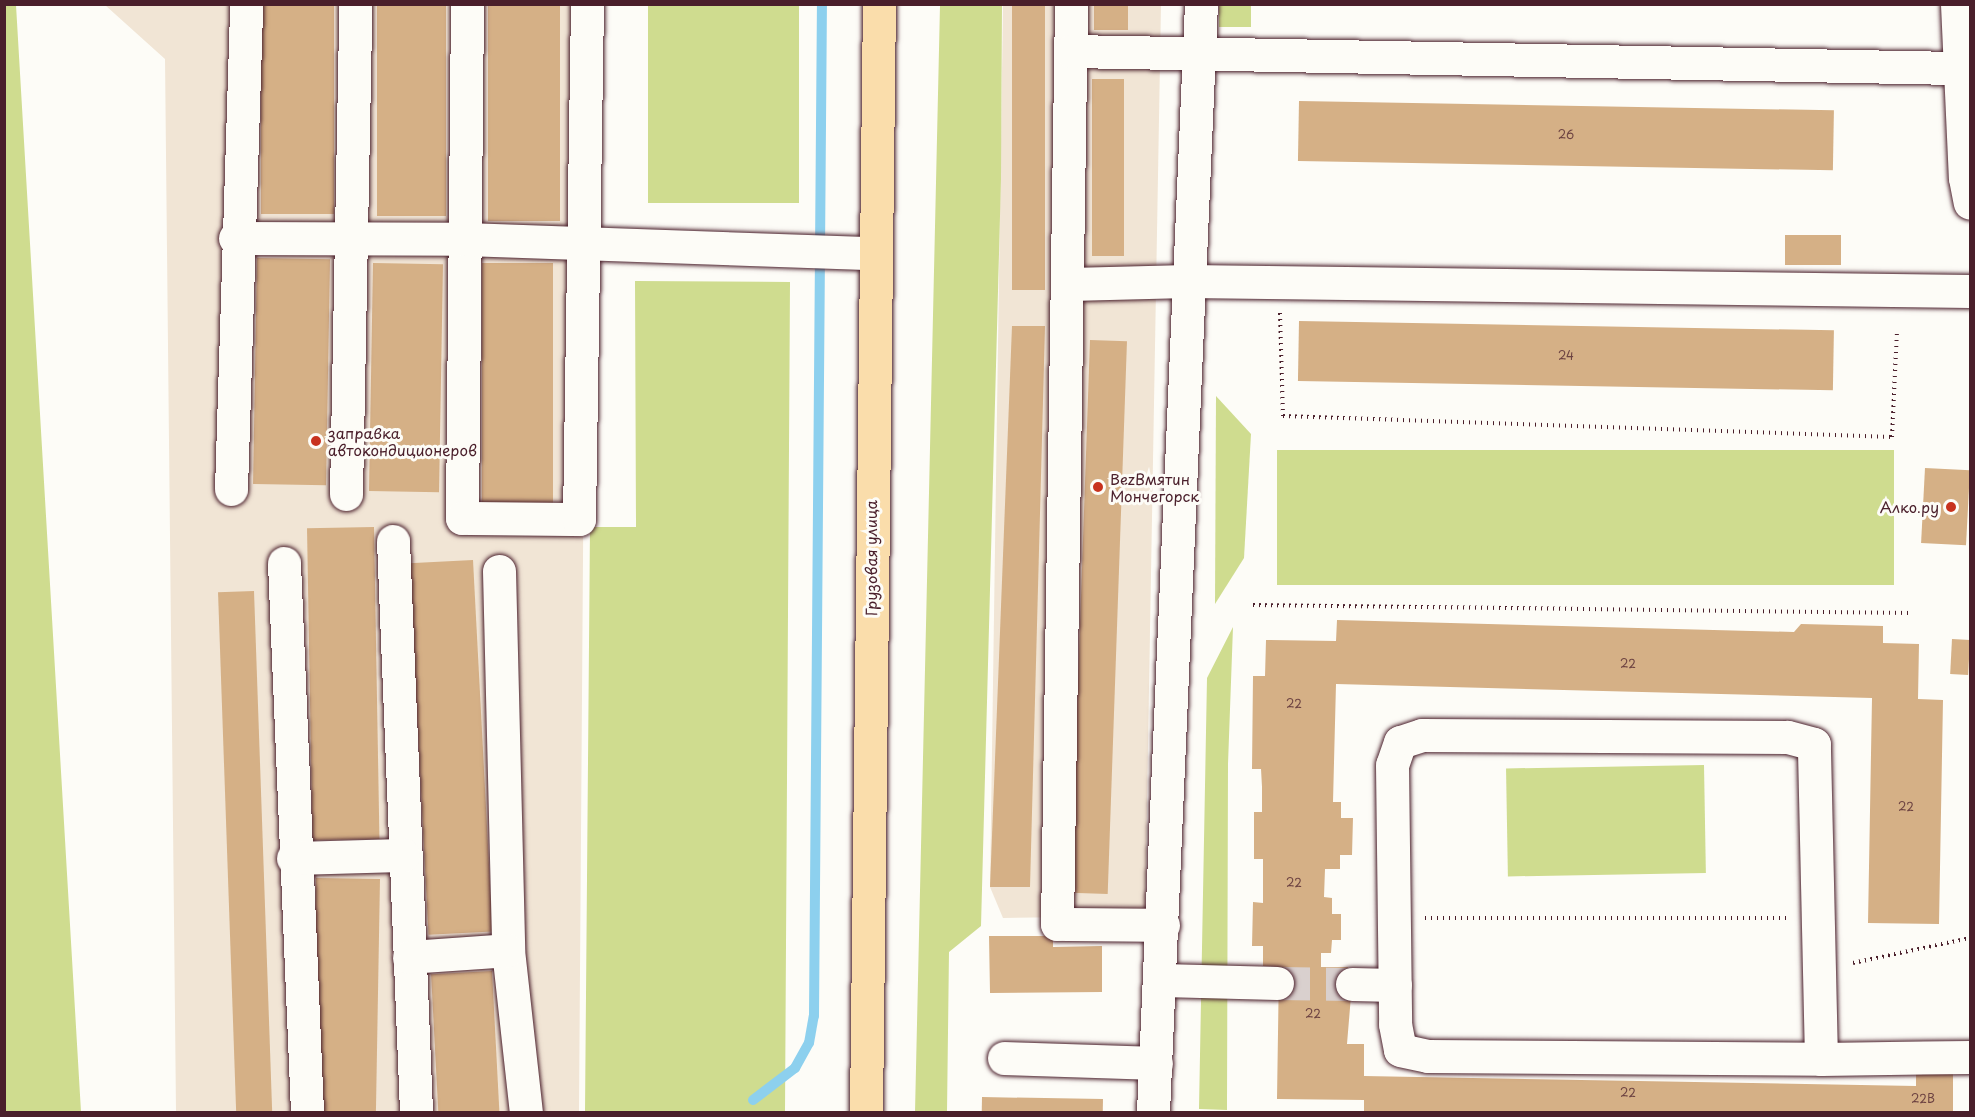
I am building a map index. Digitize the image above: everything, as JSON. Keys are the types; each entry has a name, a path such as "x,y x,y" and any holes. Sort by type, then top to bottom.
{"main road":[{"name":"Грузовая улица","path":"866,1113 873,254 879,4"}],"street":[{"path":"231,489 235,238 246,4"},
{"path":"346,494 348,239 355,4"},
{"path":"467,4 462,518 579,519 587,243 587,4"},
{"path":"1071,4 1070,284 1057,924 1163,925"},
{"path":"1153,1113 1162,980 1187,281 1201,4"},
{"path":"1957,4 1959,68 1969,187"},
{"path":"1071,51 1959,68"},
{"path":"235,238 465,239 873,254"},
{"path":"1070,284 1187,281 1971,291"},
{"path":"393,541 403,855 416,1113"},
{"path":"284,563 293,858 307,1113"},
{"path":"499,571 508,950 526,1113"},
{"path":"1821,1059 1814,744 1787,737 1434,735 1400,742 1392,765 1395,985 1400,1050 1428,1056 1821,1059 1971,1057"},
{"path":"293,858 403,855"},
{"path":"409,957 508,950"},
{"path":"1162,980 1277,983"},
{"path":"1352,984 1395,985"},
{"path":"1004,1058 1156,1063"}],"path":[{"path":"1279,282 1283,416 1892,437 1897,329"},
{"path":"1253,605 1912,613"},
{"path":"1395,918 1819,918"},
{"path":"1820,969 1971,938"}],"shaded area":[{"path":"105,5 587,5 579,1112 176,1112 165,59"},
{"path":"1003,5 1161,5 1145,916 1003,918 990,887"}],"green space":[{"path":"16,4 81,1112 5,1112 4,5"},
{"path":"648,5 799,5 799,203 648,203"},
{"path":"940,5 1002,5 1001,179 981,926 949,952 947,1112 915,1112"},
{"path":"1219,5 1251,5 1251,27 1219,27"},
{"path":"635,281 790,282 785,1112 585,1112 590,527 636,527"},
{"path":"1216,396 1251,434 1244,558 1215,604"},
{"path":"1277,450 1894,450 1894,585 1277,585"},
{"path":"1233,627 1228,764 1227,1110 1199,1109 1207,678"},
{"path":"1704,765 1706,873 1508,876 1506,768"}],"building":[{"path":"261,4 334,4 334,214 261,214"},
{"path":"377,4 446,4 446,216 377,216"},
{"path":"488,4 560,4 560,221 488,221"},
{"path":"1012,4 1045,4 1045,290 1012,290"},
{"path":"1094,4 1128,4 1128,30 1094,30"},
{"path":"1092,79 1124,79 1124,256 1092,256"},
{"path":"1299,101 1834,110 1833,170 1298,161"},
{"path":"1785,235 1841,235 1841,265 1785,265"},
{"path":"257,258 330,259 326,485 253,484"},
{"path":"373,263 443,264 439,492 369,491"},
{"path":"482,263 553,263 553,511 482,511"},
{"path":"1299,321 1834,330 1833,390 1298,381"},
{"path":"1012,326 1045,326 1030,887 990,887"},
{"path":"1090,340 1127,341 1108,894 1071,893"},
{"path":"1925,468 1970,470 1966,545 1921,543"},
{"path":"374,527 379,839 312,840 307,528"},
{"path":"473,560 492,931 429,935 409,563"},
{"path":"254,591 272,1112 236,1112 218,592"},
{"path":"1337,620 1794,632 1801,624 1883,626 1883,643 1919,644 1918,699 1943,700 1939,924 1868,923 1872,698 1336,684 1333,802 1341,802 1341,818 1353,818 1352,855 1340,855 1340,869 1325,869 1324,897 1332,898 1332,914 1341,914 1341,940 1332,940 1331,953 1321,953 1321,967 1348,967 1352,984 1347,1044 1364,1044 1364,1076 1916,1086 1916,1072 1953,1072 1953,1112 1364,1112 1364,1100 1277,1099 1279,967 1263,966 1263,946 1252,946 1253,902 1263,903 1263,859 1254,859 1254,812 1262,812 1262,787 1261,769 1252,769 1253,676 1265,676 1266,640 1336,641"},
{"path":"1952,639 1970,640 1968,675 1950,674"},
{"path":"316,878 380,879 376,1112 312,1112"},
{"path":"989,936 1053,936 1053,947 1102,946 1102,992 990,993"},
{"path":"492,971 499,1112 438,1112 431,974"},
{"path":"982,1097 1103,1099 1103,1112 982,1112"}],"waterway":[{"path":"753,1100 795,1068 809,1043 814,1016 822,4"}],"tunnel":[{"path":"1277,983 1352,984"}],"place":[{"name":"заправка автокондиционеров","path":"316,441"},
{"name":"BezВмятин Мончегорск","path":"1098,487"},
{"name":"Алко.ру","path":"1951,507"}]}
